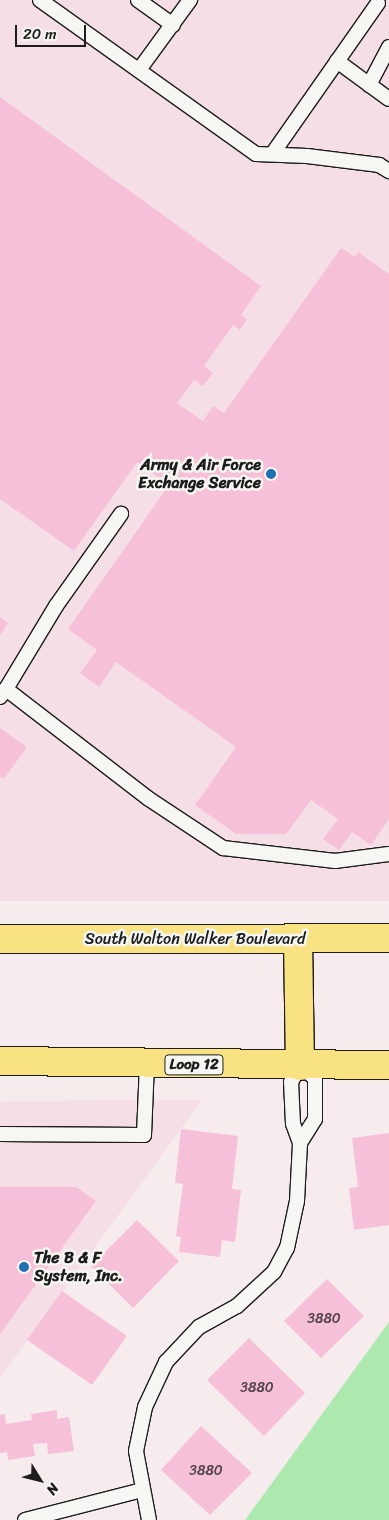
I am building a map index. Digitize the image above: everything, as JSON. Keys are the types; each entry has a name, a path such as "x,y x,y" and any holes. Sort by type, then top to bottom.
{"main road":[{"name":"South Walton Walker Boulevard","path":"0,939 389,938"},
{"path":"298,939 300,1066"},
{"name":"Loop 12","path":"0,1061 300,1066 389,1065"}],"lane":[{"path":"40,0 256,154 273,153 379,165 389,171"},
{"path":"138,0 172,25"},
{"path":"139,70 190,0"},
{"path":"273,153 378,3"},
{"path":"369,85 389,47"},
{"path":"337,62 389,99"},
{"path":"121,514 56,606 3,693 149,799 223,848 335,860 389,854"},
{"path":"0,1134 144,1135 147,1064"},
{"path":"149,1520 136,1451 144,1407 166,1362 199,1327 237,1306 274,1272 288,1248 297,1201 300,1143 293,1124 291,1082 300,1066 315,1078 315,1119 300,1143"},
{"path":"25,1520 142,1490"}],"shaded area":[{"path":"0,0 389,0 389,901 0,901"},
{"path":"202,1100 0,1378 0,1101"}],"green space":[{"path":"389,1322 389,1520 245,1520"}],"building":[{"name":"Army & Air Force Exchange Service","path":"0,97 261,286 241,315 247,319 240,330 233,325 204,366 213,373 203,386 194,380 177,403 203,421 213,406 224,413 341,248 355,257 358,252 389,274 389,819 371,845 352,832 339,850 323,839 338,819 311,800 286,834 236,834 195,805 236,747 116,662 99,687 80,673 97,650 68,629 169,485 137,462 74,551 0,499"},
{"path":"0,617 8,623 0,635"},
{"path":"0,728 27,747 4,779 0,777"},
{"path":"181,1129 238,1136 232,1189 241,1190 235,1242 222,1240 220,1257 179,1252 181,1237 176,1236 183,1184 175,1183"},
{"path":"389,1133 389,1225 354,1230 349,1188 358,1187 352,1138"},
{"name":"The B & F System, Inc.","path":"0,1187 76,1187 96,1201 0,1334"},
{"path":"137,1220 179,1261 133,1308 91,1266"},
{"path":"327,1279 364,1316 321,1358 284,1321"},
{"path":"62,1291 127,1336 92,1385 27,1340"},
{"path":"249,1338 305,1393 264,1436 207,1380"},
{"path":"57,1410 57,1419 69,1417 74,1451 48,1454 47,1443 33,1444 35,1456 8,1460 7,1452 0,1453 0,1415 5,1414 6,1424 32,1420 31,1414"},
{"path":"201,1426 252,1473 210,1515 161,1470"}],"place":[{"name":"Army & Air Force Exchange Service","path":"271,474"},
{"name":"The B & F System, Inc.","path":"24,1267"}]}
